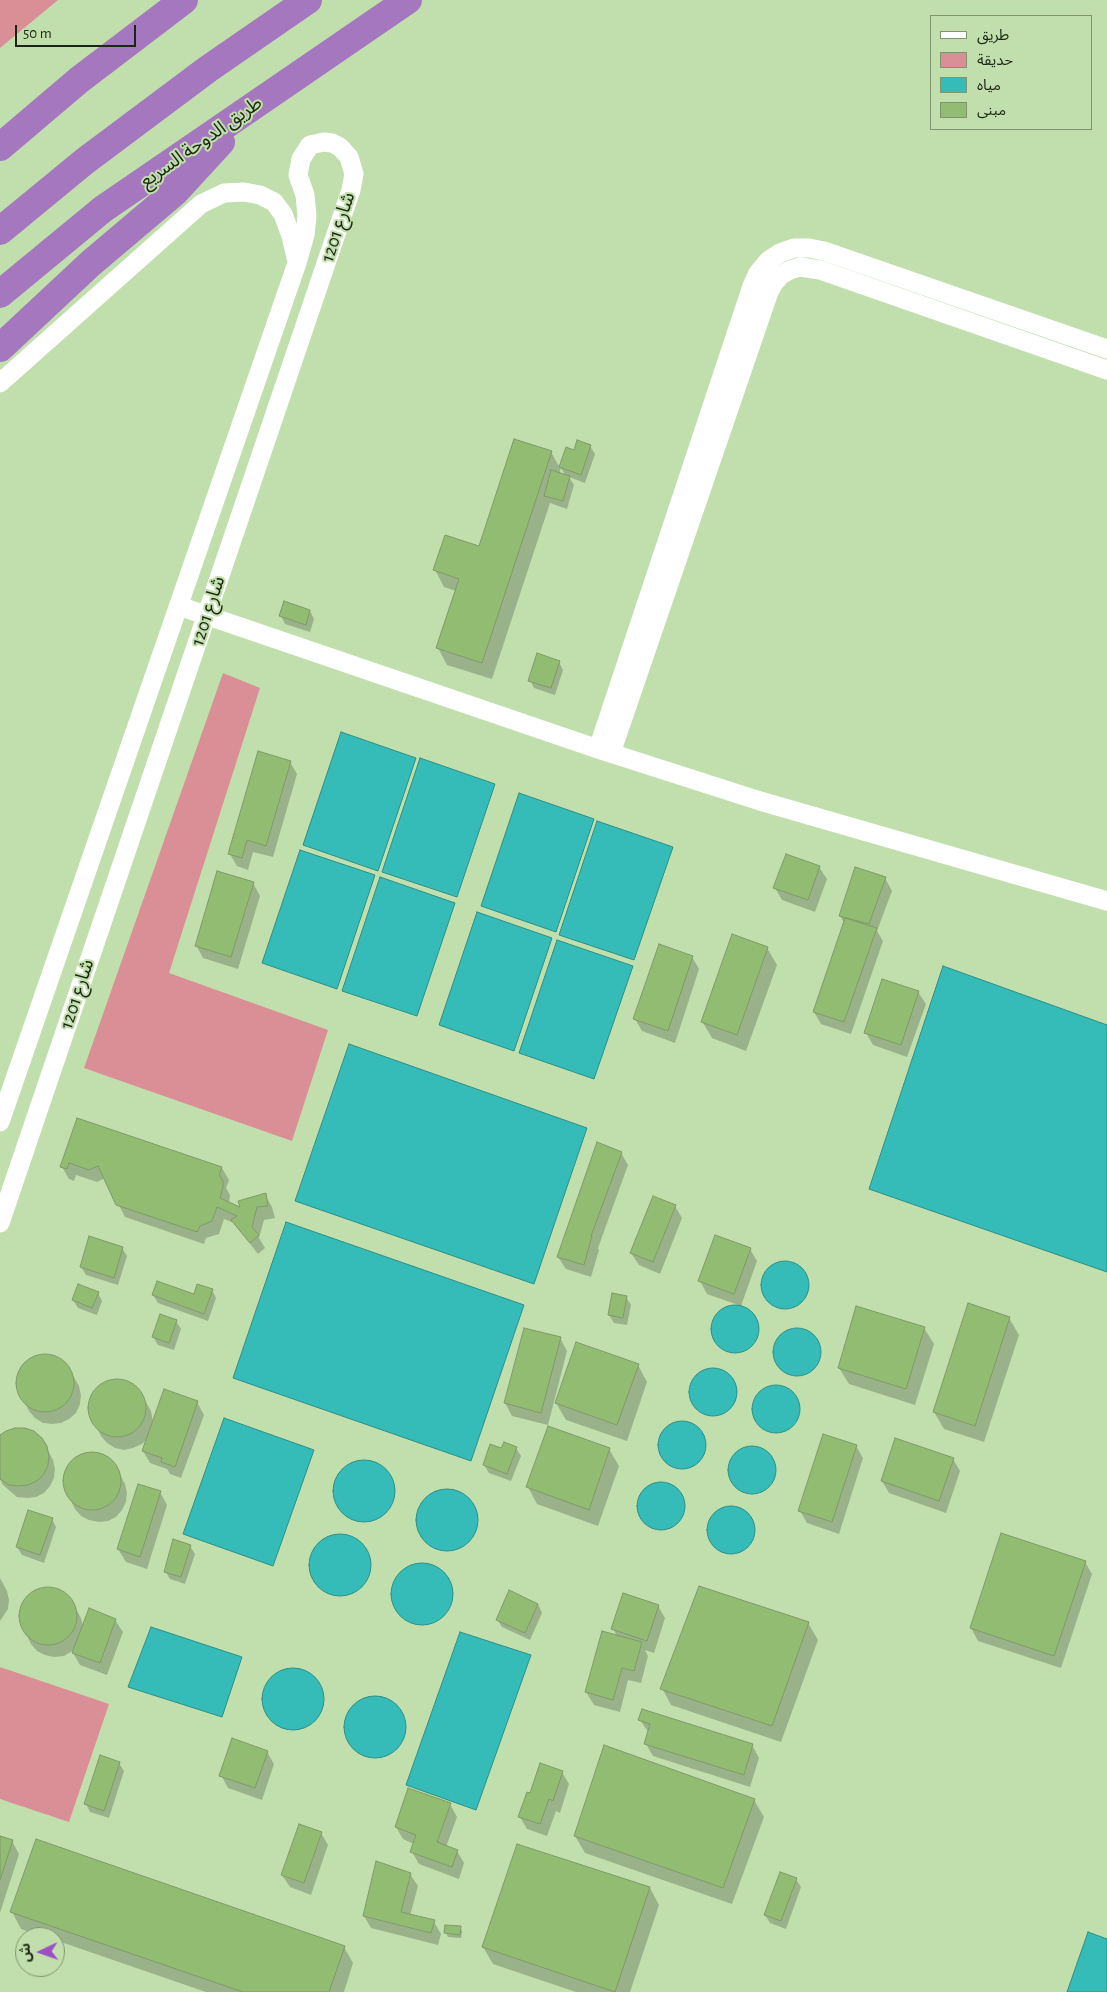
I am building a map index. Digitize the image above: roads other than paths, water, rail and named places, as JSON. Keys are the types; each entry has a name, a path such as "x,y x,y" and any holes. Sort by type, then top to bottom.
{"highway":[{"path":"0,147 80,80 184,0"},
{"path":"0,231 84,162 208,70 308,0"},
{"name":"طريق الدوحة السريع","path":"0,294 103,209 408,0"},
{"path":"0,348 91,263 175,192 254,105"}],"street":[{"name":"شارع 1201","path":"0,1122 297,263 305,235 307,216 305,195 298,175 298,166 310,145 324,142 332,143 340,147 349,158 354,174 351,190 0,1223"},
{"name":"شارع 1201","path":"0,383 201,204 224,193 244,192 260,194 274,202 283,214 291,236 297,263"},
{"path":"605,751 752,286 758,273 768,261 780,253 794,248 824,251 1107,348"},
{"path":"605,751 770,292 774,283 781,275 800,267 810,267 1107,370"},
{"path":"179,606 605,751 760,801 1107,901"}],"water":[{"path":"341,732 416,758 378,871 303,845"},
{"path":"420,758 495,784 457,897 382,872"},
{"path":"519,793 594,819 556,932 481,906"},
{"path":"597,821 673,847 634,960 559,935"},
{"path":"300,850 375,875 337,989 262,963"},
{"path":"380,877 455,903 417,1016 342,991"},
{"path":"477,912 552,938 514,1051 439,1025"},
{"path":"557,940 633,966 594,1079 519,1053"},
{"path":"943,966 1107,1025 1107,1272 869,1189"},
{"path":"349,1044 587,1128 534,1284 295,1201"},
{"path":"286,1222 524,1305 471,1461 233,1378"},
{"path":"780,1261 790,1261 802,1268 809,1280 809,1290 802,1302 790,1309 780,1309 772,1305 765,1298 761,1290 761,1280 765,1272 772,1265"},
{"path":"730,1305 740,1305 749,1309 755,1315 759,1329 755,1343 749,1349 740,1353 730,1353 721,1349 715,1343 711,1334 711,1324 715,1315 721,1309"},
{"path":"792,1328 802,1328 814,1335 821,1347 821,1357 814,1369 802,1376 792,1376 784,1372 777,1365 773,1357 773,1347 777,1339 784,1332"},
{"path":"708,1368 718,1368 727,1372 733,1378 737,1392 733,1406 727,1412 718,1416 708,1416 699,1412 693,1406 689,1397 689,1387 693,1378 699,1372"},
{"path":"771,1385 781,1385 790,1389 796,1395 800,1409 796,1423 790,1429 781,1433 771,1433 762,1429 756,1423 752,1414 752,1404 756,1395 762,1389"},
{"path":"224,1418 314,1450 273,1566 183,1534"},
{"path":"677,1421 687,1421 696,1425 702,1431 706,1445 702,1459 696,1465 687,1469 677,1469 668,1465 662,1459 658,1450 658,1440 662,1431 668,1425"},
{"path":"747,1446 757,1446 766,1450 772,1456 776,1470 772,1484 766,1490 757,1494 747,1494 738,1490 732,1484 728,1475 728,1465 732,1456 738,1450"},
{"path":"364,1460 376,1463 386,1469 392,1479 395,1491 392,1503 386,1513 376,1519 364,1522 352,1519 342,1513 336,1503 333,1491 336,1479 342,1469 352,1463"},
{"path":"656,1482 666,1482 675,1486 681,1492 685,1506 681,1520 675,1526 666,1530 656,1530 647,1526 641,1520 637,1511 637,1501 641,1492 647,1486"},
{"path":"447,1489 464,1494 469,1498 473,1503 478,1520 473,1537 469,1542 464,1546 447,1551 430,1546 425,1542 421,1537 416,1520 421,1503 425,1498 430,1494"},
{"path":"726,1506 736,1506 745,1510 751,1516 755,1530 751,1544 745,1550 736,1554 726,1554 717,1550 711,1544 707,1535 707,1525 711,1516 717,1510"},
{"path":"340,1534 352,1537 362,1543 368,1553 371,1565 368,1577 362,1587 352,1593 340,1596 328,1593 318,1587 312,1577 309,1565 312,1553 318,1543 328,1537"},
{"path":"422,1563 439,1568 444,1572 448,1577 453,1594 448,1611 444,1616 439,1620 422,1625 405,1620 400,1616 396,1611 391,1594 396,1577 400,1572 405,1568"},
{"path":"151,1627 242,1657 222,1717 128,1687"},
{"path":"460,1632 531,1655 476,1810 406,1785"},
{"path":"293,1668 305,1671 315,1677 321,1687 324,1699 321,1711 315,1721 305,1727 293,1730 281,1727 271,1721 265,1711 262,1699 265,1687 271,1677 281,1671"},
{"path":"375,1696 387,1699 397,1705 403,1715 406,1727 403,1739 397,1749 387,1755 375,1758 363,1755 353,1749 347,1739 344,1727 347,1715 353,1705 363,1699"},
{"path":"1088,1932 1107,1939 1107,1992 1067,1992"}]}
